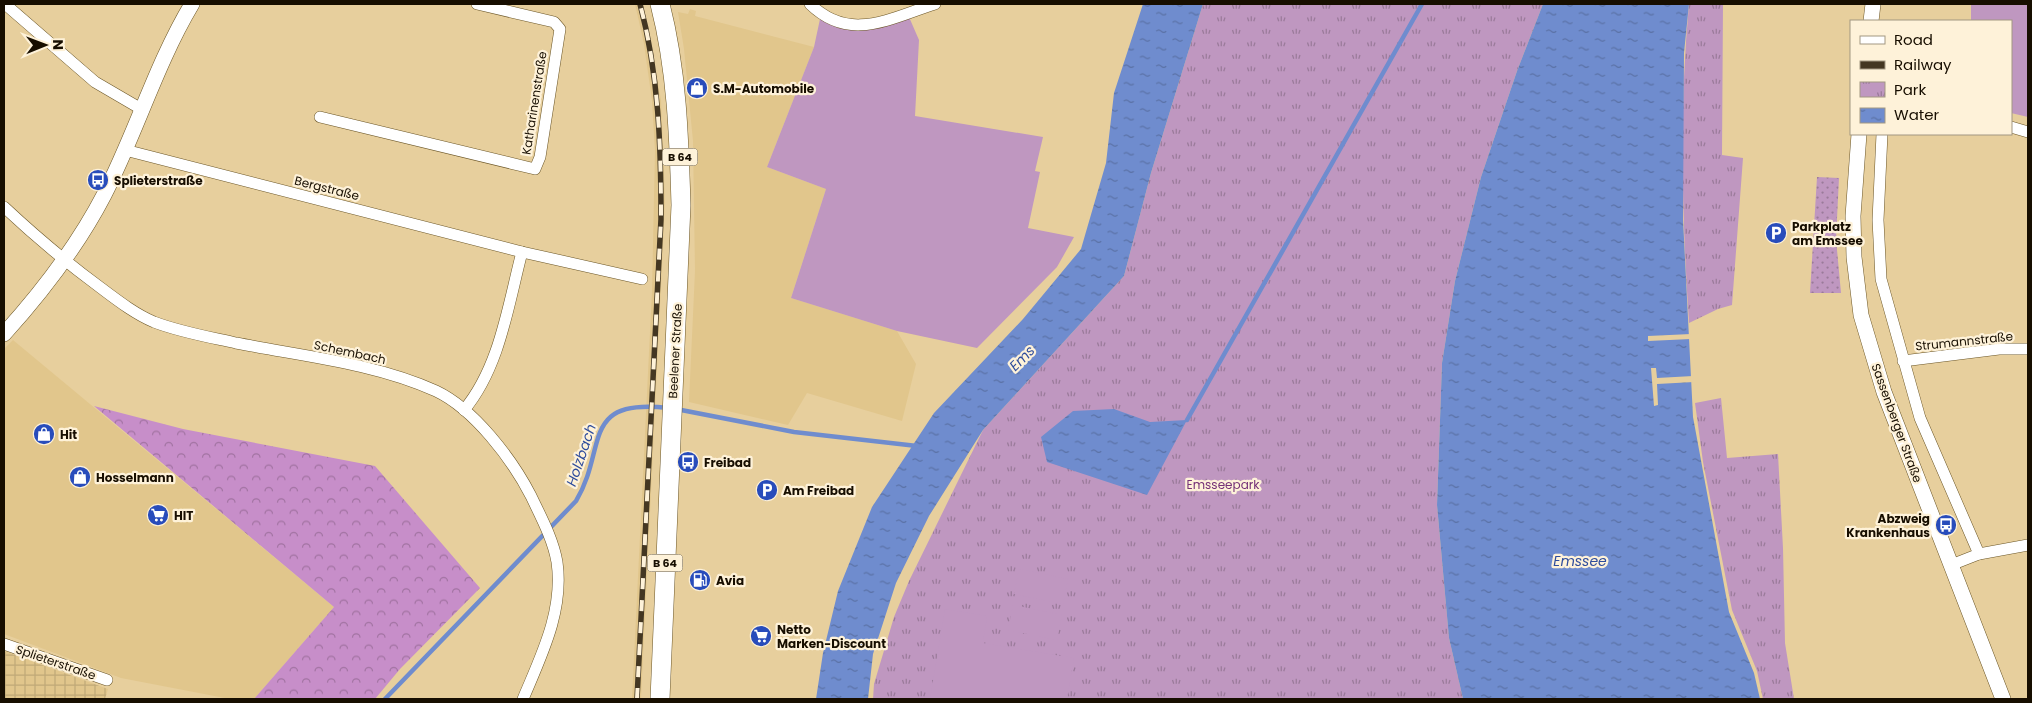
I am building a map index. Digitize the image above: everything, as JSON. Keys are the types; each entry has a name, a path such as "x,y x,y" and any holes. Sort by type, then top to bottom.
{"main road":[{"name":"Beelener Straße","path":"660,4 672,69 680,150 680,241 660,699"}],"street":[{"path":"6,4 95,82 143,110"},
{"path":"4,334 63,260 104,194 143,110 155,78 192,4"},
{"name":"Katharinenstraße","path":"320,118 535,169 540,157 560,29 554,22 477,4"},
{"path":"810,4 820,13 844,25 858,26 876,23 935,4"},
{"path":"1871,20 1873,4"},
{"path":"2012,127 2028,132"},
{"name":"Sassenberger Straße","path":"1859,135 1853,216 1854,258 1861,315 1884,392 2003,699"},
{"name":"Sassenberger Straße","path":"1882,135 1878,220 1881,279 1920,418 1980,554"},
{"name":"Bergstraße","path":"125,150 522,252 642,279"},
{"name":"Schembach","path":"4,208 63,260 116,300 153,322 202,336 381,371 438,392 464,410 503,449 523,480 552,542 557,563 557,603 550,635 523,699"},
{"path":"464,410 472,401 493,361 522,252"},
{"name":"Strumannstraße","path":"1903,360 1999,350 2028,349"},
{"path":"1951,565 1980,554 2028,545"},
{"name":"Splieterstraße","path":"4,644 108,680"}],"shaded area":[{"path":"635,4 643,4 661,100 665,202 641,699 632,699 652,291 655,151 652,101 644,44"},
{"path":"690,9 696,11 695,16 814,47 767,167 826,189 791,298 897,331 916,364 902,421 807,393 788,425 689,402 695,271 693,141 684,49 678,12 688,14"},
{"path":"13,340 334,607 254,699 230,699 121,678 4,634 4,349"},
{"path":"4,651 108,689 105,699 4,699"}],"green space":[{"name":"Emsseepark","path":"1203,4 1543,4 1517,71 1481,177 1455,281 1442,363 1437,505 1449,638 1463,699 873,699 874,684 894,617 909,581 983,430 1124,276 1151,173"},
{"path":"1689,4 1723,4 1722,155 1743,158 1732,305 1718,309 1689,323 1685,243 1683,124"},
{"path":"1971,4 2028,4 2028,117 2012,113 2012,20 1971,20"},
{"path":"909,17 919,40 915,116 1043,137 1035,171 1040,172 1028,228 1074,237 1057,267 977,348 897,331 791,298 826,189 767,167 814,47 820,19 845,28 864,30 874,29"},
{"path":"1817,177 1839,178 1836,239 1841,293 1810,293"},
{"path":"1721,398 1727,458 1778,454 1783,548 1785,643 1794,699 1763,699 1757,671 1732,610 1703,462 1695,403"},
{"path":"94,406 183,429 375,466 480,588 400,669 375,699 254,699 334,607"},
{"path":"1019,569 1068,579 1063,604 1014,594"},
{"path":"1013,605 1062,615 1057,640 1008,630"},
{"path":"945,609 987,616 983,643 1074,658 1067,699 930,699"}],"water":[{"name":"Ems","path":"1143,4 1203,4 1151,173 1124,276 983,430 929,516 896,583 873,654 868,699 816,699 823,653 838,591 872,507 934,413 1023,319 1081,249 1106,163 1114,93"},
{"name":"Emssee","path":"1543,4 1689,4 1684,53 1683,219 1693,417 1729,612 1754,673 1760,699 1463,699 1449,638 1437,505 1442,363 1455,281 1481,177 1517,71"},
{"path":"1114,409 1150,422 1187,420 1147,495 1047,462 1041,437 1073,411"}],"pier":[{"path":"1691,334 1691,339 1648,341 1648,336"},
{"path":"1651,368 1656,368 1657,378 1693,376 1694,382 1657,384 1658,405 1654,406"}],"waterway":[{"path":"1187,420 1422,4"},
{"name":"Holzbach","path":"385,699 576,501 585,481 601,431 608,419 621,411 640,407 668,408"},
{"name":"Holzbach","path":"676,409 794,432 917,446"}],"railway":[{"path":"637,699 661,219 658,111 651,57 640,4"}],"place":[{"name":"S.M-Automobile","path":"697,88"},
{"name":"Splieterstraße","path":"98,180"},
{"name":"Parkplatz am Emssee","path":"1776,233"},
{"name":"Hit","path":"44,434"},
{"name":"Freibad","path":"688,462"},
{"name":"Hosselmann","path":"80,477"},
{"name":"Am Freibad","path":"767,490"},
{"name":"HIT","path":"158,515"},
{"name":"Abzweig Krankenhaus","path":"1946,525"},
{"name":"Avia","path":"700,580"},
{"name":"Netto Marken-Discount","path":"761,636"}]}
